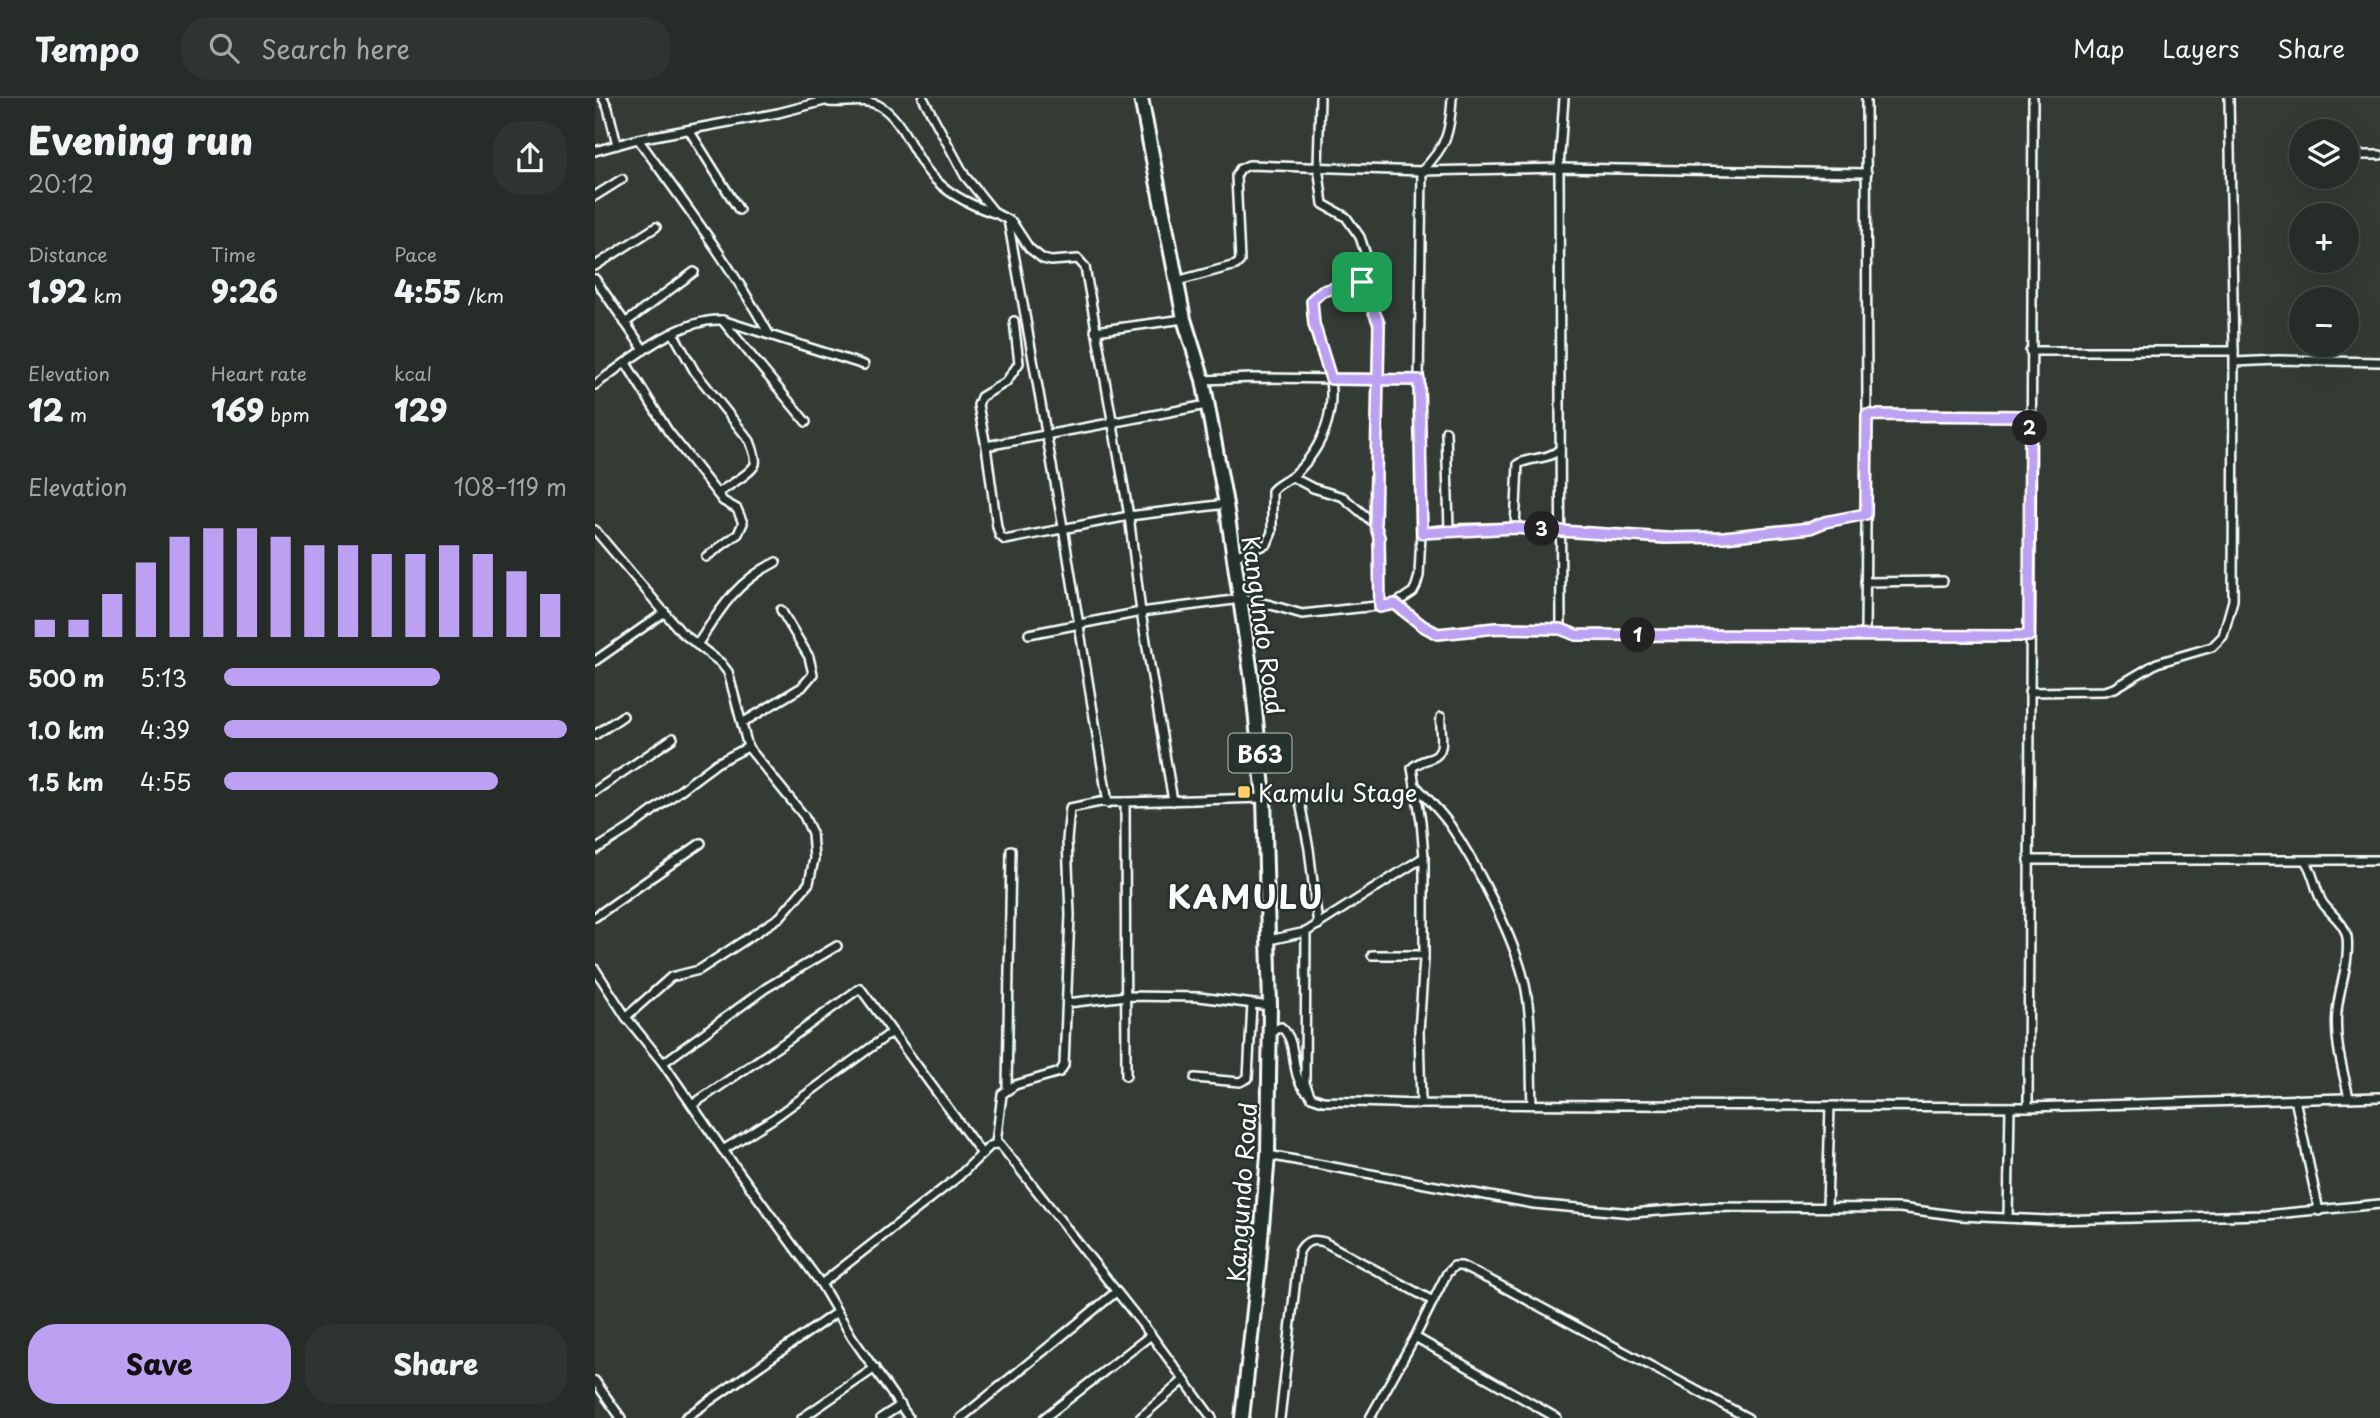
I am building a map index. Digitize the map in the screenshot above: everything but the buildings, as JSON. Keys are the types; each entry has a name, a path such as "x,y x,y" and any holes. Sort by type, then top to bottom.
{"highway":[{"name":"Kangundo Road","path":"1141,98 1184,319 1203,380 1226,505 1241,599 1264,799 1270,1006 1268,1155 1258,1275 1241,1418"}],"street":[{"path":"603,98 608,107 617,145"},
{"path":"595,150 638,139 756,118 835,98"},
{"path":"923,98 965,176 995,213"},
{"path":"1234,556 1267,544 1272,532 1272,491 1292,477 1314,450 1330,419 1331,379 1314,324 1312,300 1322,291 1362,282 1369,277 1371,270 1360,237 1346,217 1323,204 1318,166 1320,98"},
{"path":"1029,634 1141,612 1241,599 1302,614 1380,607 1395,604 1413,592 1419,576 1422,533 1419,380 1422,171 1443,148 1449,136 1452,98"},
{"path":"1561,629 1559,168 1564,98"},
{"path":"1865,635 1866,98"},
{"path":"2028,1107 2032,98"},
{"path":"2029,692 2095,692 2115,688 2157,663 2212,647 2223,636 2233,600 2235,362 2229,98"},
{"path":"826,101 855,101 877,105 888,113 903,132 930,175 965,204 1007,218 1029,248 1043,259 1078,259 1085,267 1129,516 1141,612 1173,801"},
{"path":"689,130 739,210"},
{"path":"638,139 713,243 749,298 769,335"},
{"path":"2359,155 2380,155"},
{"path":"1177,281 1236,265 1240,261 1236,176 1240,169 1249,165 1422,171 1559,168 1867,173"},
{"path":"595,196 622,179"},
{"path":"1007,218 1063,527 1108,803"},
{"path":"595,266 656,227"},
{"path":"625,323 694,272"},
{"path":"595,279 644,351"},
{"path":"1362,282 1379,324 1375,524 1379,537 1380,607"},
{"path":"595,385 673,333 708,319 722,320 864,365"},
{"path":"1095,331 1184,319"},
{"path":"722,320 806,422"},
{"path":"1014,321 1019,363"},
{"path":"673,333 695,372 750,441 754,454 755,464 750,472 718,493"},
{"path":"2030,351 2234,351"},
{"path":"1032,356 1019,363 1006,382 978,401 997,527 1000,536 1005,540 1129,516 1226,505"},
{"path":"2235,362 2380,362"},
{"path":"626,363 668,431 723,501 737,509 743,523 738,534 706,557"},
{"path":"1203,380 1419,380"},
{"path":"986,446 1111,425 1207,405"},
{"path":"1867,415 2030,416"},
{"path":"1446,431 1449,530"},
{"path":"1515,528 1518,464 1546,458 1560,449"},
{"path":"1292,477 1313,488 1343,497 1375,524"},
{"path":"1422,533 1515,528 1665,538 1724,537 1810,528 1825,522 1866,514"},
{"path":"595,530 681,632 721,663 727,672 748,747 804,816 812,833 814,859 809,883 780,918 699,970 671,977 626,1017"},
{"path":"698,645 727,598 757,571 776,562"},
{"path":"1865,582 1943,582"},
{"path":"1395,604 1438,634 1496,628 1561,629 1576,635 2029,636"},
{"path":"742,723 802,687 813,674 809,657 781,610"},
{"path":"595,661 665,612"},
{"path":"595,735 623,716"},
{"path":"1421,1104 1419,1031 1424,955 1424,857 1412,768 1418,762 1436,757 1440,752 1441,717"},
{"path":"595,791 673,738"},
{"path":"595,850 630,828 717,763 748,747"},
{"path":"1414,784 1450,824 1487,892 1518,963 1527,998 1532,1104"},
{"path":"1299,797 1309,849 1318,925"},
{"path":"1007,1089 1062,1069 1070,915 1067,840 1069,813 1074,806 1125,802 1264,799"},
{"path":"1125,802 1126,1076"},
{"path":"595,917 701,843"},
{"path":"821,1284 958,1177 996,1143 1000,1100 1007,1089 1011,850"},
{"path":"1269,940 1306,932 1424,857"},
{"path":"2029,860 2380,860"},
{"path":"2306,862 2321,899 2346,934 2348,957 2339,998 2336,1032 2349,1098"},
{"path":"1306,932 1307,1092"},
{"path":"663,1063 767,988 837,946"},
{"path":"1372,954 1424,955"},
{"path":"595,969 626,1017 663,1063 821,1284 909,1418"},
{"path":"692,1105 792,1038 857,988 863,989 982,1154"},
{"path":"1067,1003 1126,996 1199,997 1270,1006"},
{"path":"1195,1078 1240,1082 1248,1078 1252,1004"},
{"path":"1270,1032 1281,1027 1290,1036 1297,1078 1307,1092 1316,1100 1322,1101 1421,1104 2028,1107 2380,1097"},
{"path":"723,1150 774,1118 892,1032"},
{"path":"2295,1099 2319,1211"},
{"path":"1826,1207 1830,1106"},
{"path":"2008,1218 2010,1107"},
{"path":"996,1143 1002,1145 1151,1335 1212,1418"},
{"path":"1268,1155 1534,1204 1632,1213 1711,1207 1901,1208 1960,1216 2048,1220 2266,1215 2380,1203"},
{"path":"1280,1418 1302,1245 1315,1240 1324,1242 1431,1300"},
{"path":"1370,1418 1449,1269 1461,1266 1733,1414 1748,1418"},
{"path":"961,1418 1116,1292"},
{"path":"685,1418 837,1312"},
{"path":"1044,1418 1151,1335"},
{"path":"1415,1337 1556,1418"},
{"path":"802,1418 875,1368"},
{"path":"1140,1418 1184,1380"},
{"path":"595,1381 621,1418"},
{"path":"881,1418 901,1405"}],"place":[{"name":"Kamulu Stage","path":"1244,792"}],"district":[{"name":"KAMULU","path":"1246,896"}],"route":[{"path":"1362,282 1322,291 1312,300 1314,324 1331,379 1378,379 1419,380 1422,533 1515,528 1665,538 1724,537 1810,528 1825,522 1866,514 1867,415 2030,416 2029,636 1576,635 1561,629 1496,628 1438,634 1395,604 1380,607 1379,537 1375,524 1378,379 1379,360 1379,324 1362,282"}]}
